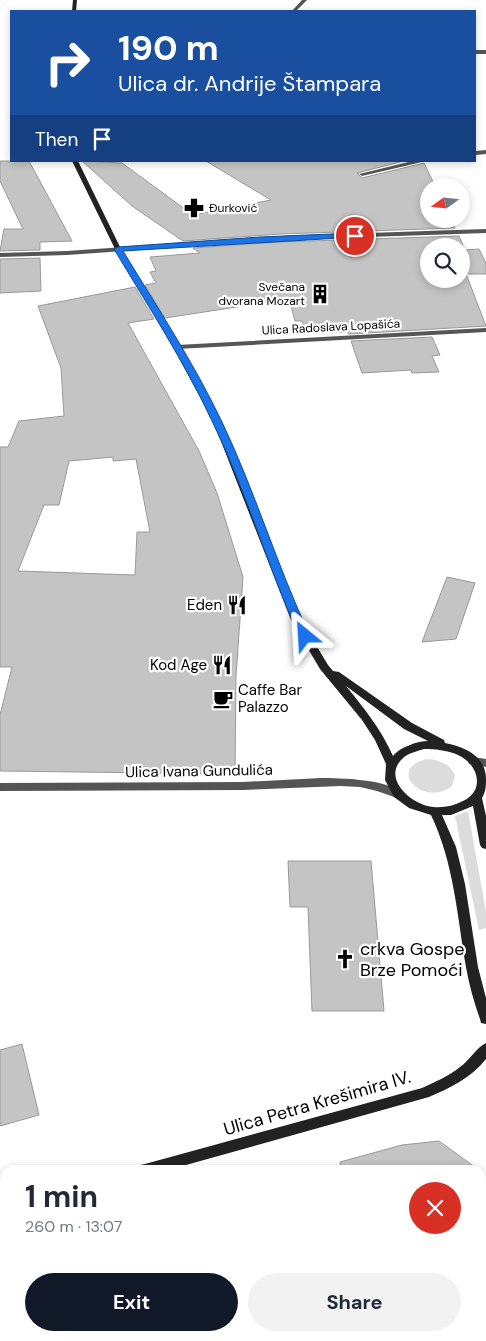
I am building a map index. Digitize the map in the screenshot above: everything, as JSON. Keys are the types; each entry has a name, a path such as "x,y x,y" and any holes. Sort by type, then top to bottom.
{"main road":[{"path":"75,162 118,249 177,347 217,421 240,474 296,620 324,667 366,718 380,739 392,763"},
{"path":"324,667 408,726 446,746 456,749 474,761 480,770 483,780 481,798 486,845"},
{"path":"446,746 429,745 413,747 397,756 388,774 397,794 407,803 435,812 451,811 481,798"},
{"path":"435,812 452,847 471,962 486,1019"},
{"name":"Ulica Petra Krešimira IV.","path":"164,1165 424,1092 464,1072 477,1063 486,1049"}],"street":[{"path":"295,10 305,0"},
{"path":"362,174 418,162"},
{"path":"0,255 67,253 280,238 486,231"},
{"name":"Ulica Radoslava Lopašića","path":"177,347 486,330"},
{"path":"474,761 486,763"},
{"name":"Ulica Ivana Gundulića","path":"0,787 246,786 342,782 382,787 397,794"}],"shaded area":[{"path":"427,759 440,761 450,768 455,775 452,786 441,792 430,792 421,790 413,784 409,778 409,771 415,764"},
{"path":"468,811 486,912 486,928 479,930 455,816"}],"building":[{"path":"0,161 30,162 72,241 40,242 40,250 0,251 4,229 23,229 0,181"},
{"path":"83,162 122,163 193,215 271,200 208,162 400,162 357,173 362,178 424,163 431,178 420,178 420,228 455,228 280,234 183,241 132,206"},
{"path":"459,236 460,238 420,238 420,288 470,288 470,284 486,326 349,334 348,332 306,333 302,321 295,321 289,299 165,318 145,285 156,283 150,272 156,271 150,257 200,253 193,248 280,242"},
{"path":"479,249 486,263 486,274 470,274 470,250"},
{"path":"40,258 41,291 0,293 0,259"},
{"path":"135,287 154,319 128,323 199,451 217,493 243,577 236,676 235,774 0,771 0,715 12,667 0,667 0,447 8,447 19,421 64,416 61,368 38,306","holes":["113,457 113,461 136,459 150,532 137,532 135,575 18,571 44,505 59,505 69,461"]},
{"path":"432,337 440,355 432,356 439,372 412,373 411,370 362,373 351,341"},
{"path":"447,577 475,583 456,639 422,642"},
{"name":"crkva Gospe Brze Pomoći","path":"288,861 371,861 384,1011 312,1011 308,907 290,907"},
{"path":"22,1044 39,1115 0,1126 0,1050"},
{"path":"439,1141 472,1165 340,1165 340,1162 402,1145"}],"place":[{"name":"Đurković","path":"194,208"},
{"name":"Svečana dvorana Mozart","path":"320,294"},
{"name":"Eden","path":"237,605"},
{"name":"Kod Age","path":"222,665"},
{"name":"Caffe Bar Palazzo","path":"223,699"},
{"name":"crkva Gospe Brze Pomoći","path":"345,959"}],"route":[{"path":"305,636 296,620 240,474 217,421 177,347 118,249 355,236"}]}
